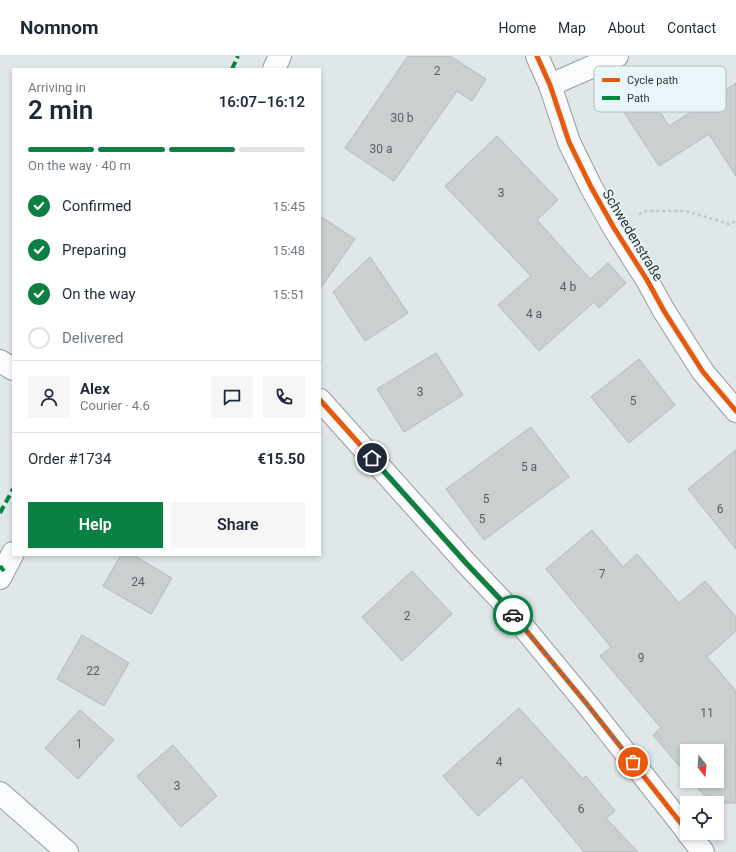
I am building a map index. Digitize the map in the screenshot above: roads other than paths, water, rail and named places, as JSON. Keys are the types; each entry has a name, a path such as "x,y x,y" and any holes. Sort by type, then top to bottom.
{"street":[{"path":"274,68 280,56"},
{"name":"Schwedenstraße","path":"537,56 550,85 569,142 591,187 664,311 703,372 736,411"},
{"path":"550,85 617,56"},
{"path":"0,361 12,368"},
{"path":"321,401 501,600 586,703 680,822"},
{"path":"0,578 12,554"},
{"path":"0,793 67,852"},
{"path":"694,840 703,852"}]}
